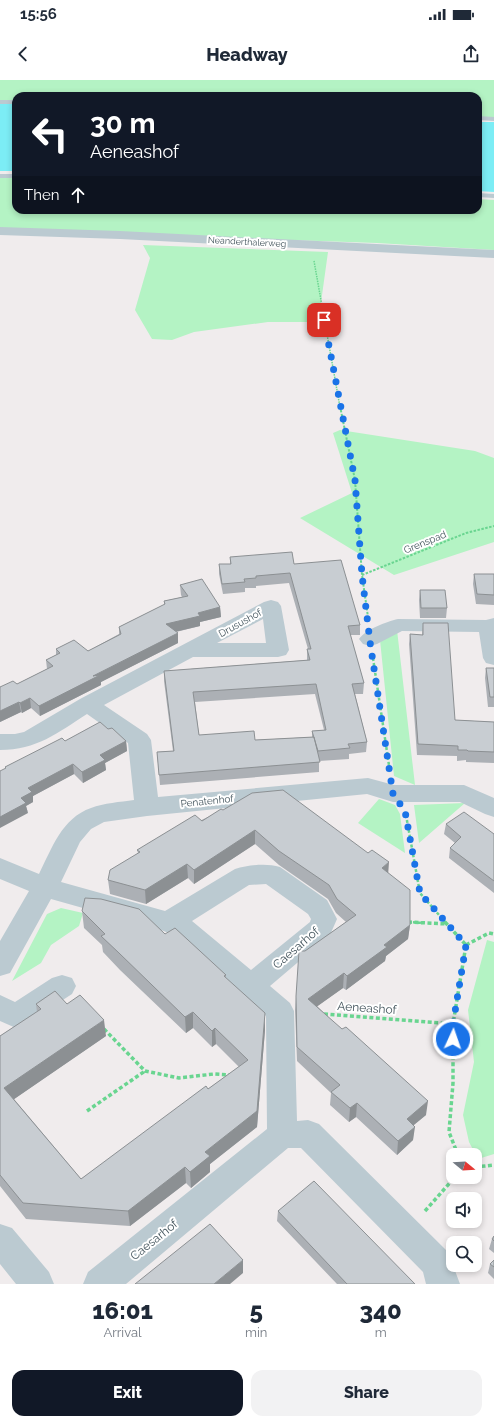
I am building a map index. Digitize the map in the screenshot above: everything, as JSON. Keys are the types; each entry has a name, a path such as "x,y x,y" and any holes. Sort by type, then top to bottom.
{"street":[{"name":"Neanderthalerweg","path":"0,231 120,235 494,254"},
{"path":"370,639 398,625 491,625 494,658"},
{"path":"0,742 15,742 31,738 88,704 191,650"},
{"path":"88,704 139,740 147,806"},
{"name":"Penatenhof","path":"0,965 45,887 70,837 82,823 99,814 147,806 368,786 393,794 464,793 494,808"},
{"path":"0,868 45,887 168,922 185,929 280,1011 282,1135 308,1134 407,1232 439,1273"},
{"name":"Caesarhof","path":"168,922 244,876 271,874 318,907 324,918 321,928 250,986"},
{"path":"0,1007 16,1016 62,986"},
{"name":"Caesarhof","path":"100,1284 282,1135"},
{"path":"0,1239 37,1284"}],"lane":[{"path":"0,102 12,102"},
{"path":"482,118 494,119"},
{"path":"0,176 12,176"},
{"path":"482,195 494,196"}],"path":[{"path":"311,245 332,365 355,480 362,575 393,794 405,811 420,893 466,945"},
{"name":"Grenspad","path":"362,575 466,534 494,526"},
{"path":"401,922 447,924"},
{"path":"466,945 489,933 494,934"},
{"path":"455,1148 449,1132 453,1082 453,1024 466,945"},
{"name":"Aeneashof","path":"280,1011 453,1024"},
{"path":"101,1026 145,1071 180,1078 214,1074 236,1076"},
{"path":"87,1111 145,1071"},
{"path":"482,1166 494,1165"},
{"path":"407,1232 449,1184"}],"green space":[{"path":"0,80 494,80 494,117 482,117 482,92 12,92 12,100 0,100"},
{"path":"0,177 12,178 12,214 482,214 482,199 494,200 494,250 377,243 0,230"},
{"path":"143,245 328,252 318,324 310,322 268,322 194,332 172,340 152,339 135,310 150,258"},
{"path":"340,430 475,451 494,458 494,542 394,575 300,518 352,493 333,433"},
{"path":"397,630 415,785 394,776 380,640"},
{"path":"379,799 395,805 400,814 405,853 358,823"},
{"path":"465,803 419,843 414,805"},
{"path":"61,908 83,913 79,926 51,945 41,963 12,981 47,914"},
{"path":"487,940 494,942 494,1154 482,1158 482,1148 472,1148 469,1142 463,1115 474,1062 468,1010"}],"water":[{"path":"0,103 12,104 12,171 0,171"},
{"path":"482,122 494,122 494,192 482,191"}],"building":[{"path":"292,552 294,564 341,560 360,625 348,626 364,683 352,684 367,742 348,744 350,748 318,751 315,740 320,762 159,775 157,752 174,751 164,671 310,660 307,649 311,649 290,573 256,576 256,578 244,579 245,582 222,584 219,564 231,564 230,557","holes":["316,684 326,730 312,731 314,737 255,740 254,731 199,735 193,692"]},
{"path":"474,574 494,574 494,595 477,594"},
{"path":"202,579 220,607 198,613 200,616 166,624 178,633 93,676 100,675 39,706 30,698 0,711 0,687 13,681 17,684 53,666 46,660 60,653 56,649 74,640 88,651 121,634 119,627 165,604 164,601 188,596 180,585"},
{"path":"420,590 445,590 447,608 421,608"},
{"path":"423,623 448,623 455,720 494,722 494,752 458,750 458,746 418,744 410,634 423,635"},
{"path":"486,668 494,668 494,697 490,697"},
{"path":"100,722 108,729 112,728 126,741 100,755 105,760 82,772 73,764 28,788 32,792 21,798 26,803 0,817 0,771 62,738 65,741"},
{"path":"283,790 368,853 372,850 389,862 382,868 410,890 410,925 384,945 387,947 347,976 344,973 308,999 342,1029 346,1027 428,1101 407,1119 415,1127 398,1141 357,1103 350,1108 331,1092 340,1085 297,1047 296,996 299,951 305,951 356,915 337,899 329,885 279,851 255,830 194,870 187,864 145,890 108,880 110,870 140,852 137,850 195,815 202,821 252,793"},
{"path":"464,812 494,834 494,881 450,848 461,837 446,824"},
{"path":"85,898 101,899 139,909 165,934 175,928 226,975 224,976 265,1013 257,1111 205,1152 210,1156 190,1172 185,1167 128,1211 23,1203 0,1175 0,1036 41,1009 36,1004 55,991 67,1004 80,995 104,1020 4,1088 81,1179 206,1086 208,1089 248,1060 215,1028 212,1031 193,1012 185,1017 101,936 105,934 82,911"},
{"path":"314,1181 415,1284 347,1284 278,1211"},
{"path":"210,1224 243,1260 214,1284 135,1284"},
{"path":"494,1260 494,1267 490,1264"}],"route":[{"path":"324,320 355,480 362,575 370,642 393,794 405,811 420,893 466,945 453,1024 453,1039"}]}
